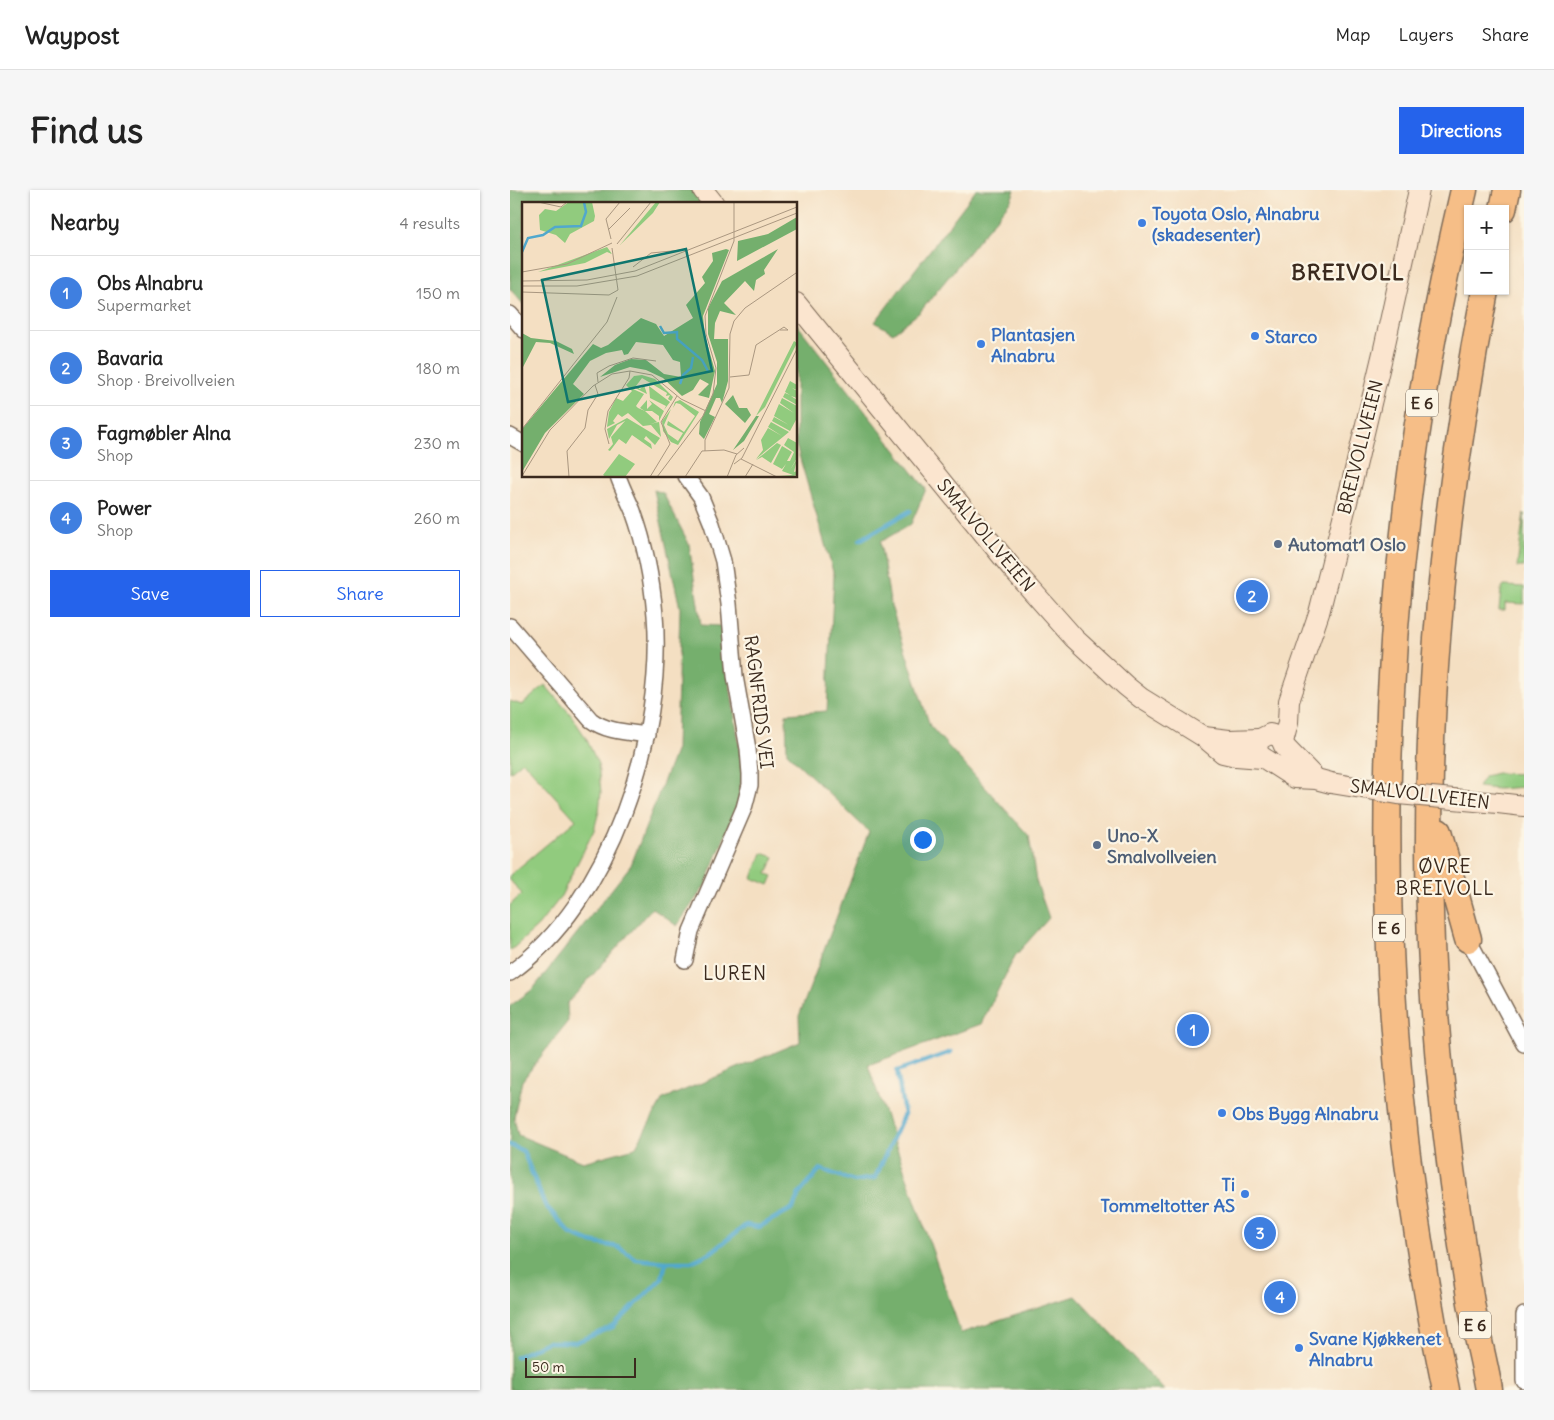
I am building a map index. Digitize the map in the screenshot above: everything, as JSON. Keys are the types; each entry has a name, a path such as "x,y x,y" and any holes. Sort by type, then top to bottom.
{"highway":[{"name":"E 6","path":"1446,1390 1418,1237 1400,1102 1389,950 1387,814 1393,656 1400,563 1412,467 1437,319 1464,190"},
{"path":"1504,205 1507,190"},
{"name":"E 6","path":"1484,295 1464,406 1444,550 1434,671 1430,798 1431,946 1443,1099 1456,1206 1472,1310 1489,1390"},
{"path":"1430,798 1468,940"}],"street":[{"path":"703,190 712,202"},
{"name":"BREIVOLLVEIEN","path":"1271,747 1272,724 1289,701 1321,604 1383,353 1419,190"},
{"name":"SMALVOLLVEIEN","path":"798,305 1011,567 1074,638 1141,698 1204,738 1248,741 1271,747 1286,774 1294,778 1398,794 1524,806"},
{"path":"510,314 522,328"},
{"path":"510,436 522,443"},
{"path":"510,973 538,950 558,929 576,905 594,875 606,854 633,789 647,735 656,668 654,614 649,574 640,532 619,478"},
{"name":"RAGNFRIDS VEI","path":"685,960 691,931 744,808 750,785 748,749 735,676 728,589 723,562 712,524 701,497 687,478"},
{"path":"510,626 597,725 647,735"},
{"path":"1468,940 1524,1044"},
{"path":"1524,1314 1524,1381"}],"green space":[{"path":"510,190 692,190 701,202 522,202 522,303 510,289"},
{"path":"976,190 1015,190 1011,200 920,312 893,333 875,322"},
{"path":"798,326 926,489 911,524 880,542 891,606 930,726 1029,836 1036,881 1049,918 1015,956 981,1024 868,1065 961,1333 1076,1296 1164,1390 510,1390 510,1006 533,989 631,865 676,749 680,608 654,490 663,493 689,544 701,625 721,626 743,770 738,803 706,884 677,926 652,908 567,1004 568,1021 522,1081 514,1117 518,1135 583,1162 635,1148 663,1099 800,1042 799,1016 869,832 787,753 786,714 827,711 834,575 798,452"},
{"path":"1524,513 1524,567 1517,567"},
{"path":"1504,586 1524,587 1524,604 1505,603 1505,610 1499,610 1501,590"},
{"path":"545,685 571,715 586,738 598,764 601,792 599,811 594,830 560,898 538,926 510,951 510,905 522,894 510,880 510,875 576,820 523,761 510,772 510,701 522,705"},
{"path":"1497,773 1524,774 1524,787 1498,789 1478,787 1485,776"},
{"path":"762,853 774,857 767,874 773,876 769,885 752,878"}],"waterway":[{"path":"860,540 910,511"},
{"path":"516,1357 547,1342 576,1342 613,1327 662,1278 666,1262 691,1262 710,1253 746,1225 759,1227 793,1208 799,1194 820,1169 854,1181 875,1178 904,1114 897,1071 951,1052"},
{"path":"510,1145 523,1151 545,1205 571,1234 590,1242 618,1247 636,1259 666,1262"}],"place":[{"name":"Toyota Oslo, Alnabru (skadesenter)","path":"1142,223"},
{"name":"Starco","path":"1255,336"},
{"name":"Plantasjen Alnabru","path":"981,344"},
{"name":"Automat1 Oslo","path":"1278,544"},
{"name":"Bavaria","path":"1252,596"},
{"name":"Uno-X Smalvollveien","path":"1097,845"},
{"name":"Obs Alnabru","path":"1193,1030"},
{"name":"Obs Bygg Alnabru","path":"1222,1113"},
{"name":"Ti Tommeltotter AS","path":"1245,1194"},
{"name":"Fagmøbler Alna","path":"1260,1233"},
{"name":"Power","path":"1280,1297"},
{"name":"Svane Kjøkkenet Alnabru","path":"1299,1348"}],"district":[{"name":"BREIVOLL","path":"1348,272"},
{"name":"ØVRE BREIVOLL","path":"1445,877"},
{"name":"LUREN","path":"735,973"}]}
